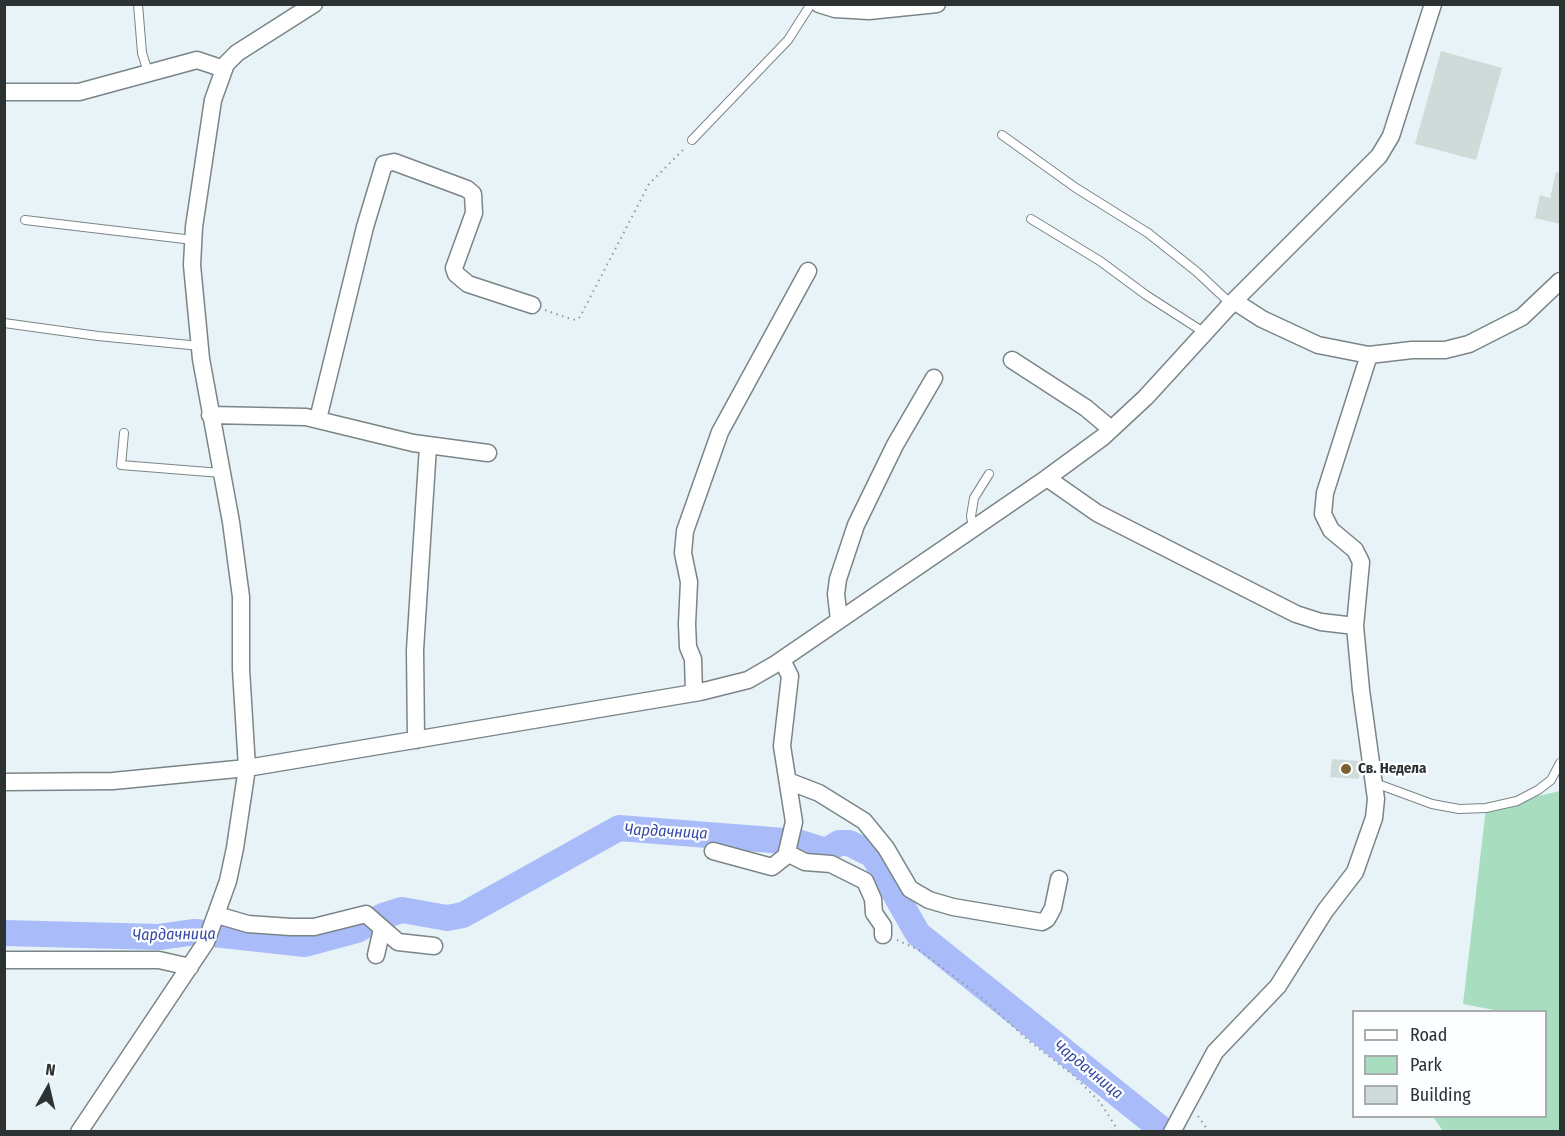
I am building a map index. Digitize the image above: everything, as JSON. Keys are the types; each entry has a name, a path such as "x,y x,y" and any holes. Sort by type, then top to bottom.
{"street":[{"path":"79,1131 190,967 212,928 235,848 247,768 241,669 241,597 200,346 192,265 193,240 213,100 224,69 237,53 314,4"},
{"path":"819,4 835,9 869,11 937,4"},
{"path":"4,782 113,781 247,768 694,693 748,680 782,660 973,526 1047,478 1111,429 1146,397 1233,303 1379,156 1391,136 1433,4"},
{"path":"4,92 79,92 197,60 224,69"},
{"path":"318,419 368,216 384,164 394,162 468,189 473,194 474,213 454,268 456,274 468,284 532,305"},
{"path":"694,693 693,659 688,647 689,582 683,552 685,531 720,432 808,271"},
{"path":"1233,303 1318,345 1369,355 1412,350 1445,350 1469,344 1522,317 1560,281"},
{"path":"1172,1131 1215,1052 1278,986 1326,910 1355,872 1374,818 1375,783 1361,690 1355,626 1360,556 1331,530 1323,514 1323,506 1369,355"},
{"path":"1012,360 1086,408 1111,429"},
{"path":"839,620 836,594 838,579 856,525 895,445 934,378"},
{"path":"210,415 318,419 428,446 488,453"},
{"path":"416,740 415,650 428,446"},
{"path":"1047,478 1097,513 1296,614 1321,622 1355,626"},
{"path":"713,851 772,867 783,861 789,846 794,822 782,746 790,676 782,660"},
{"path":"788,782 819,793 864,821 886,848 910,889 929,900 952,907 1037,923 1049,915 1059,879"},
{"path":"789,846 805,862 831,864 865,882 873,899 874,914 883,926 883,935"},
{"path":"212,928 248,924 314,927 360,914 398,942 434,946"},
{"path":"376,924 376,955"},
{"path":"4,960 159,960 190,967"}],"lane":[{"path":"138,4 142,53 148,72"},
{"path":"692,141 789,40 811,4"},
{"path":"1002,135 1067,182 1148,233 1233,303"},
{"path":"1031,219 1100,261 1146,296 1205,333"},
{"path":"25,220 193,240"},
{"path":"4,323 109,338 200,346"},
{"path":"124,433 121,465 221,473"},
{"path":"973,526 971,516 975,498 989,474"},
{"path":"1375,783 1432,804 1459,809 1486,808 1517,801 1538,790 1551,780 1560,763"}],"path":[{"path":"532,305 576,320 580,317 649,184 692,141"},
{"path":"883,935 919,950 986,1000 1028,1040 1092,1092 1119,1131"}],"green space":[{"path":"1560,791 1560,1131 1443,1131 1434,1118 1547,1118 1547,1010 1494,1010 1463,1004 1486,808"}],"building":[{"path":"1441,51 1502,68 1476,160 1415,144"},
{"path":"1556,172 1560,173 1560,224 1535,218 1540,195 1550,198"},
{"name":"Св. Недела","path":"1332,759 1361,761 1359,779 1330,777"}],"waterway":[{"name":"Чардачница","path":"4,933 159,937 195,932 305,944 357,930 383,916 402,910 447,918 463,915 619,828 797,842 826,851 839,843 849,843 873,855 918,934 1165,1132"}],"place":[{"name":"Св. Недела","path":"1346,769"}]}
